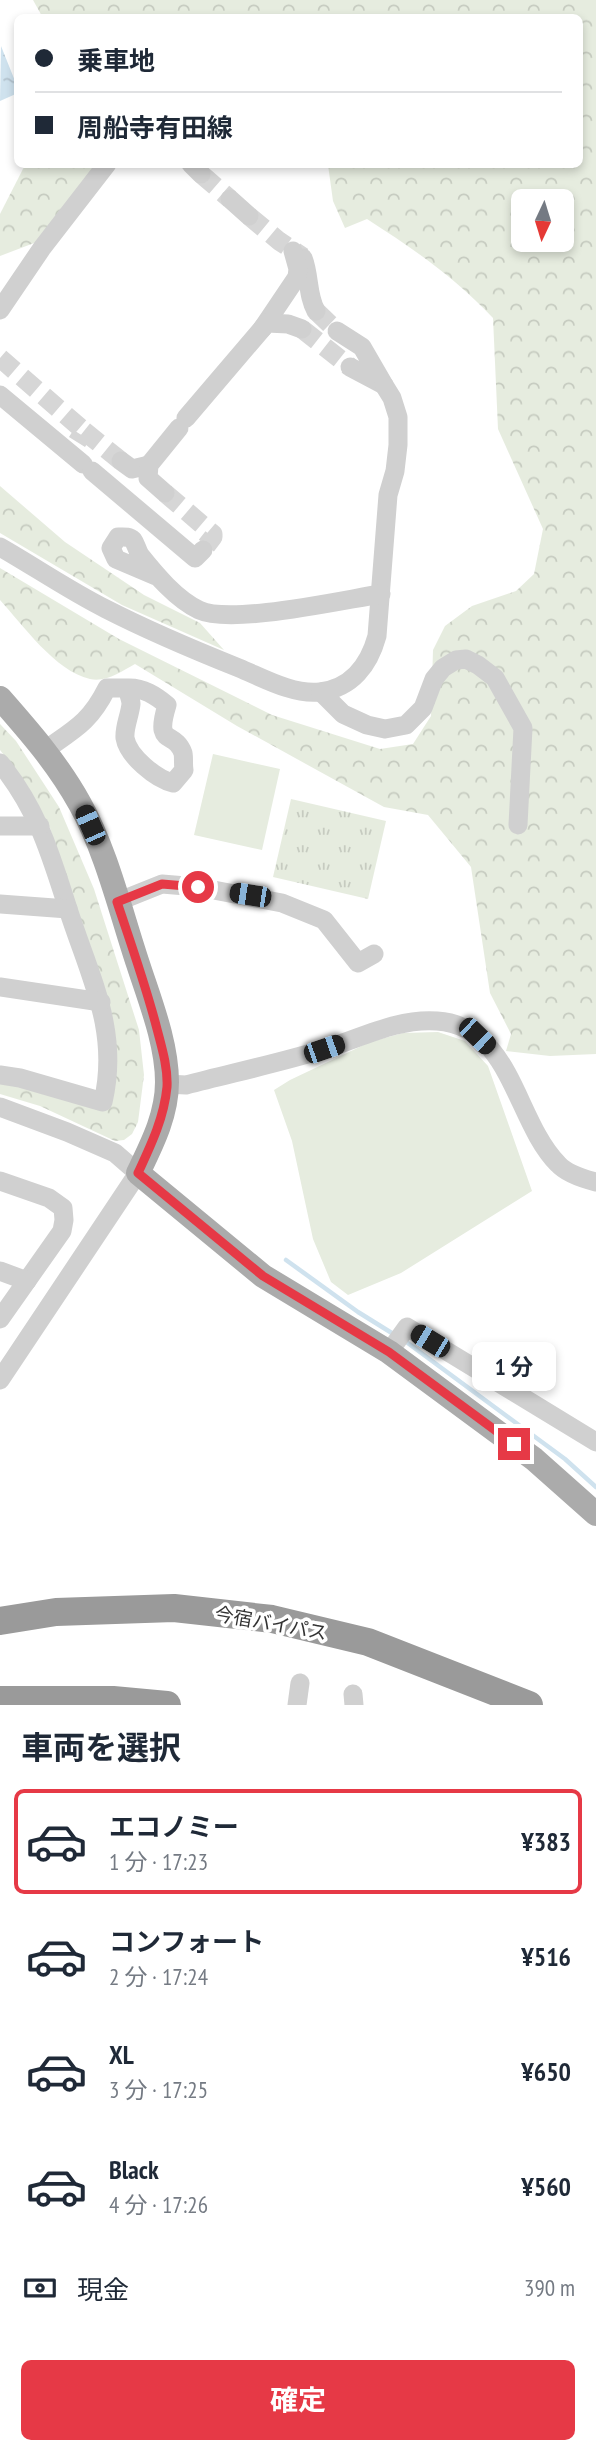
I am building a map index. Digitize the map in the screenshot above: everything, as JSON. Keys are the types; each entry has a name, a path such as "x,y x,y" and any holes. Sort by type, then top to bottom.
{"highway":[{"name":"今宿バイパス","path":"0,1621 56,1612 174,1608 272,1619 369,1642 529,1705"},
{"path":"0,1700 113,1700 167,1705"}],"main road":[{"path":"0,698 45,750 81,806 98,844 150,1000 163,1049 167,1084 156,1135 138,1173 263,1276 389,1352 534,1459 596,1514"}],"street":[{"path":"0,310 104,168"},
{"path":"230,199 249,216"},
{"path":"261,330 297,277 298,254 309,278 309,299 316,312"},
{"path":"0,291 18,269 33,262"},
{"path":"165,493 148,478 149,465 183,423 267,323 288,324 302,329"},
{"path":"0,547 105,609 187,646 302,692 321,692 349,681 362,671 372,656 377,636 388,495 395,471 398,445 398,417 392,398 362,347 338,331"},
{"path":"351,367 384,385"},
{"path":"0,395 80,457 195,558 203,550"},
{"path":"121,461 132,469 149,465"},
{"path":"156,576 199,610 215,615 244,615 381,594"},
{"path":"321,692 343,714 367,725 385,729 406,724 423,708 434,680 443,668 456,660 466,660 478,665 495,678 523,728 518,825"},
{"path":"45,750 81,726 97,708 107,688 134,687 156,696 167,705 161,725 165,736 178,745 183,754 184,770 173,783 164,781 140,761 125,738 131,701 127,688"},
{"path":"0,763 15,782 40,826 55,864 68,909 102,1002 109,1049 108,1080 103,1102 20,1078 0,1076"},
{"path":"0,826 40,826"},
{"path":"117,902 162,884 250,895 282,903 324,920 358,963 374,954"},
{"path":"0,904 68,909"},
{"path":"0,987 102,1002"},
{"path":"167,1084 186,1085 312,1053 392,1026 435,1021 455,1023 477,1036 495,1054 541,1142 559,1166 596,1182"},
{"path":"0,1107 115,1153 138,1173 0,1380"},
{"path":"0,1181 49,1198 63,1208 62,1231 0,1319"},
{"path":"0,1271 27,1281"},
{"path":"389,1352 407,1327 596,1442"},
{"path":"297,1705 300,1683"}],"green space":[{"path":"33,0 596,0 596,1054 550,1056 506,1051 511,1034 490,993 471,867 428,815 384,807 237,726 135,664 102,679 90,679 77,674 52,657 0,600 0,568 119,639 272,715 380,749 413,744 431,716 433,650 445,626 472,606 516,591 534,574 543,529 498,429 493,318 433,264 367,219 345,228 333,201 328,168 583,168 583,14 41,14"},
{"path":"23,168 94,168 42,240 0,256 0,214"},
{"path":"0,486 65,542 144,595 200,623 224,650 122,605 0,533"},
{"path":"0,724 16,741 59,807 94,889 139,1030 144,1075 138,1122 132,1134 124,1140 115,1141 40,1106 0,1094 0,1082 108,1110 117,1066 112,1019 50,828 28,787 0,750"},
{"path":"213,754 280,769 262,850 194,835"},
{"path":"291,799 386,821 368,899 273,877"},
{"path":"438,1032 465,1041 488,1066 532,1191 401,1273 348,1295 331,1282 313,1239 292,1141 274,1090 370,1042 403,1033"}],"water":[{"path":"1,46 14,78 14,95 0,101"}],"waterway":[{"path":"286,1260 395,1335"},
{"path":"405,1341 565,1459 596,1487"}],"tunnel":[{"path":"201,174 230,199"},
{"path":"249,216 303,257"},
{"path":"316,311 337,331"},
{"path":"302,329 350,367"},
{"path":"0,358 84,431 77,442"},
{"path":"84,431 121,461"},
{"path":"165,493 213,534 203,550"}],"route":[{"path":"198,887 162,884 117,902 150,1000 163,1049 167,1084 156,1135 138,1173 263,1276 389,1352 514,1444"}]}
